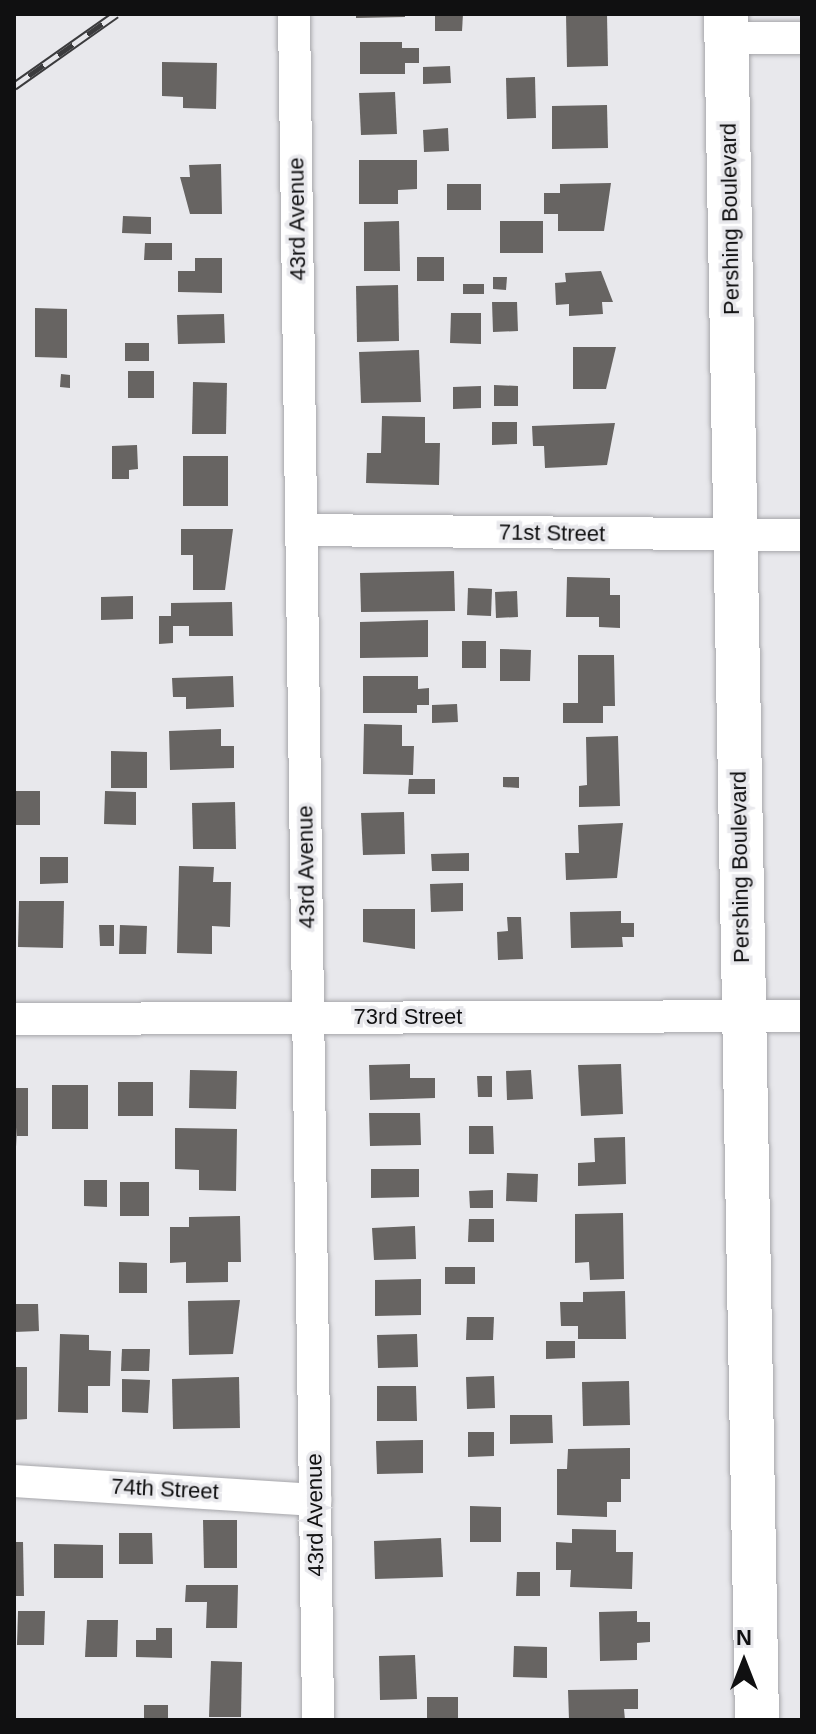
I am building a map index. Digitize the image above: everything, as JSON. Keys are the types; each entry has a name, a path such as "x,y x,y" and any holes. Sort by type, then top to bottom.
{"street":[{"name":"43rd Avenue","path":"294,14 318,1720"},
{"path":"727,26 802,38"},
{"name":"Pershing Boulevard","path":"727,26 742,1016 757,1720"},
{"name":"71st Street","path":"301,530 802,535"},
{"name":"73rd Street","path":"14,1019 802,1016"},
{"name":"74th Street","path":"14,1481 315,1500"}],"building":[{"path":"356,14 405,14 405,17 356,18"},
{"path":"435,14 463,14 462,31 435,31"},
{"path":"566,14 607,14 608,66 567,67"},
{"path":"360,42 402,42 402,48 419,48 419,63 405,63 405,74 360,74"},
{"path":"162,62 217,63 216,109 183,108 183,97 162,96"},
{"path":"450,66 451,83 423,84 423,67"},
{"path":"535,77 536,118 507,119 506,78"},
{"path":"395,92 397,134 361,135 359,93"},
{"path":"607,105 608,148 552,149 552,106"},
{"path":"448,128 449,151 424,152 423,130"},
{"path":"359,160 417,160 417,189 398,190 398,204 359,204"},
{"path":"221,164 222,214 190,214 180,177 190,177 189,165"},
{"path":"611,183 604,231 558,231 558,214 544,214 544,193 560,193 560,184"},
{"path":"447,184 481,184 481,210 447,210"},
{"path":"123,216 151,217 151,234 122,233"},
{"path":"399,221 400,271 364,271 364,222"},
{"path":"500,221 543,221 543,253 500,253"},
{"path":"145,243 172,243 172,260 144,260"},
{"path":"417,257 444,257 444,281 417,281"},
{"path":"195,258 222,258 222,293 178,292 178,271 195,271"},
{"path":"601,271 613,302 602,302 603,314 569,316 569,304 556,305 555,283 566,282 565,273"},
{"path":"493,277 507,277 506,290 493,289"},
{"path":"463,284 484,284 484,294 463,294"},
{"path":"398,285 399,341 357,342 356,286"},
{"path":"492,302 517,302 518,331 493,332"},
{"path":"35,308 67,309 67,358 35,357"},
{"path":"451,313 481,313 481,344 450,343"},
{"path":"224,314 225,343 178,344 177,315"},
{"path":"125,343 149,343 149,361 125,361"},
{"path":"573,347 616,347 606,389 573,389"},
{"path":"419,350 421,402 361,403 359,352"},
{"path":"128,371 154,371 154,398 128,398"},
{"path":"61,374 70,375 70,388 60,387"},
{"path":"193,382 227,383 226,434 192,434"},
{"path":"494,385 518,386 518,406 494,406"},
{"path":"481,386 481,408 453,409 453,387"},
{"path":"382,416 425,417 425,443 440,443 439,485 366,483 367,453 381,453"},
{"path":"492,422 517,422 517,444 492,445"},
{"path":"615,423 607,465 545,468 544,446 533,446 532,426"},
{"path":"137,445 138,469 129,470 129,479 112,479 112,446"},
{"path":"183,456 228,456 228,506 183,506"},
{"path":"181,529 233,529 225,590 193,590 193,555 181,555"},
{"path":"454,571 455,611 361,612 360,573"},
{"path":"567,577 610,578 610,595 620,595 620,628 599,627 599,617 566,617"},
{"path":"468,588 492,589 491,616 467,615"},
{"path":"517,591 518,617 496,618 495,592"},
{"path":"133,596 133,619 101,620 101,597"},
{"path":"232,602 233,636 189,636 189,626 173,626 173,643 159,644 159,616 171,616 171,603"},
{"path":"428,620 428,657 360,658 360,622"},
{"path":"462,641 486,641 486,668 462,668"},
{"path":"500,649 531,650 530,681 500,681"},
{"path":"578,655 614,655 615,706 603,706 603,723 563,723 563,703 578,703"},
{"path":"233,676 234,707 186,709 186,697 173,697 172,678"},
{"path":"363,676 418,676 418,689 429,688 429,705 417,705 417,713 363,713"},
{"path":"457,704 458,722 432,723 432,705"},
{"path":"364,724 402,725 402,746 414,746 413,775 363,774"},
{"path":"221,729 221,746 234,746 234,768 170,770 169,731"},
{"path":"618,736 620,806 579,807 579,786 587,785 586,737"},
{"path":"111,751 147,752 147,788 111,788"},
{"path":"503,777 519,777 519,788 503,787"},
{"path":"409,779 435,779 435,794 408,794"},
{"path":"14,791 40,791 40,825 14,825"},
{"path":"105,791 136,792 136,825 104,824"},
{"path":"235,802 236,849 193,849 192,803"},
{"path":"404,812 405,854 363,855 361,813"},
{"path":"623,823 617,878 566,880 565,853 579,853 578,825"},
{"path":"469,853 469,871 432,871 431,854"},
{"path":"40,857 68,857 68,883 40,884"},
{"path":"179,866 214,867 213,882 231,882 230,927 212,926 212,954 177,953"},
{"path":"463,883 463,911 431,912 430,884"},
{"path":"19,901 64,901 63,948 18,947"},
{"path":"363,909 415,909 415,949 363,942"},
{"path":"621,911 621,923 634,923 634,937 622,937 623,947 571,948 570,912"},
{"path":"507,917 521,917 523,959 498,960 497,932 508,931"},
{"path":"99,925 114,925 114,946 100,946"},
{"path":"120,925 147,926 146,954 119,954"},
{"path":"410,1064 410,1078 435,1078 435,1098 370,1100 369,1065"},
{"path":"621,1064 623,1114 581,1116 578,1065"},
{"path":"190,1070 237,1071 236,1109 189,1108"},
{"path":"531,1070 533,1099 507,1100 506,1071"},
{"path":"477,1076 492,1076 492,1097 478,1097"},
{"path":"118,1082 153,1082 153,1116 118,1116"},
{"path":"52,1085 88,1085 88,1129 52,1129"},
{"path":"14,1088 28,1088 28,1136 17,1136 17,1147"},
{"path":"369,1113 420,1113 421,1145 370,1146"},
{"path":"469,1126 493,1126 494,1154 469,1154"},
{"path":"175,1128 237,1129 236,1191 199,1190 199,1170 175,1169"},
{"path":"625,1137 626,1184 578,1186 578,1163 595,1162 594,1138"},
{"path":"371,1169 419,1169 419,1197 371,1198"},
{"path":"507,1173 538,1174 537,1202 506,1201"},
{"path":"84,1180 107,1180 107,1207 84,1206"},
{"path":"120,1182 149,1182 149,1216 120,1216"},
{"path":"493,1190 493,1208 470,1208 469,1191"},
{"path":"623,1213 624,1279 590,1280 589,1262 575,1263 575,1214"},
{"path":"240,1216 241,1262 228,1262 228,1282 186,1283 186,1262 170,1263 170,1227 189,1227 189,1217"},
{"path":"469,1219 494,1219 494,1242 468,1242"},
{"path":"415,1226 416,1259 374,1260 372,1228"},
{"path":"119,1262 147,1263 147,1293 119,1293"},
{"path":"445,1267 475,1267 475,1284 445,1284"},
{"path":"421,1279 421,1315 375,1316 375,1280"},
{"path":"625,1291 626,1339 578,1339 578,1326 561,1326 560,1302 583,1302 583,1292"},
{"path":"240,1300 233,1354 189,1355 188,1301"},
{"path":"14,1304 38,1304 39,1331 14,1332"},
{"path":"467,1317 494,1317 493,1340 466,1340"},
{"path":"60,1334 89,1335 89,1350 111,1351 110,1386 88,1386 88,1413 58,1412"},
{"path":"417,1334 418,1367 378,1368 377,1335"},
{"path":"546,1341 575,1341 575,1358 546,1359"},
{"path":"122,1349 150,1349 149,1371 121,1371"},
{"path":"14,1367 27,1367 27,1419 14,1420"},
{"path":"494,1376 495,1408 467,1409 466,1377"},
{"path":"239,1377 240,1428 173,1429 172,1379"},
{"path":"122,1379 150,1380 148,1413 122,1412"},
{"path":"629,1381 630,1425 583,1426 582,1382"},
{"path":"377,1386 416,1386 417,1421 377,1421"},
{"path":"510,1415 552,1415 553,1443 510,1444"},
{"path":"468,1432 494,1432 494,1456 468,1457"},
{"path":"423,1440 423,1473 377,1474 376,1441"},
{"path":"630,1448 630,1479 621,1479 621,1502 607,1502 607,1517 557,1515 557,1469 567,1469 568,1449"},
{"path":"470,1506 501,1507 501,1542 470,1542"},
{"path":"203,1520 237,1520 237,1568 204,1568"},
{"path":"572,1529 616,1530 616,1552 633,1552 632,1589 570,1587 571,1570 556,1570 556,1542 572,1543"},
{"path":"119,1533 152,1533 153,1564 119,1564"},
{"path":"441,1538 443,1577 375,1579 374,1541"},
{"path":"14,1542 23,1542 24,1596 14,1596"},
{"path":"54,1544 103,1545 103,1578 54,1578"},
{"path":"517,1572 540,1572 540,1596 516,1596"},
{"path":"186,1585 238,1585 237,1628 206,1628 207,1602 185,1602"},
{"path":"18,1611 45,1611 44,1645 17,1645"},
{"path":"637,1611 637,1622 650,1622 650,1642 637,1643 637,1660 600,1661 599,1612"},
{"path":"87,1620 118,1620 117,1657 85,1657"},
{"path":"156,1628 172,1628 172,1658 136,1657 136,1640 156,1640"},
{"path":"514,1646 547,1647 547,1678 513,1677"},
{"path":"415,1655 417,1699 380,1700 379,1656"},
{"path":"211,1661 242,1662 241,1717 209,1717"},
{"path":"638,1689 638,1709 624,1709 625,1720 569,1720 568,1690"},
{"path":"427,1697 458,1697 458,1720 427,1720"},
{"path":"144,1705 168,1705 168,1720 144,1720"}],"railway":[{"path":"14,86 116,14"}]}
